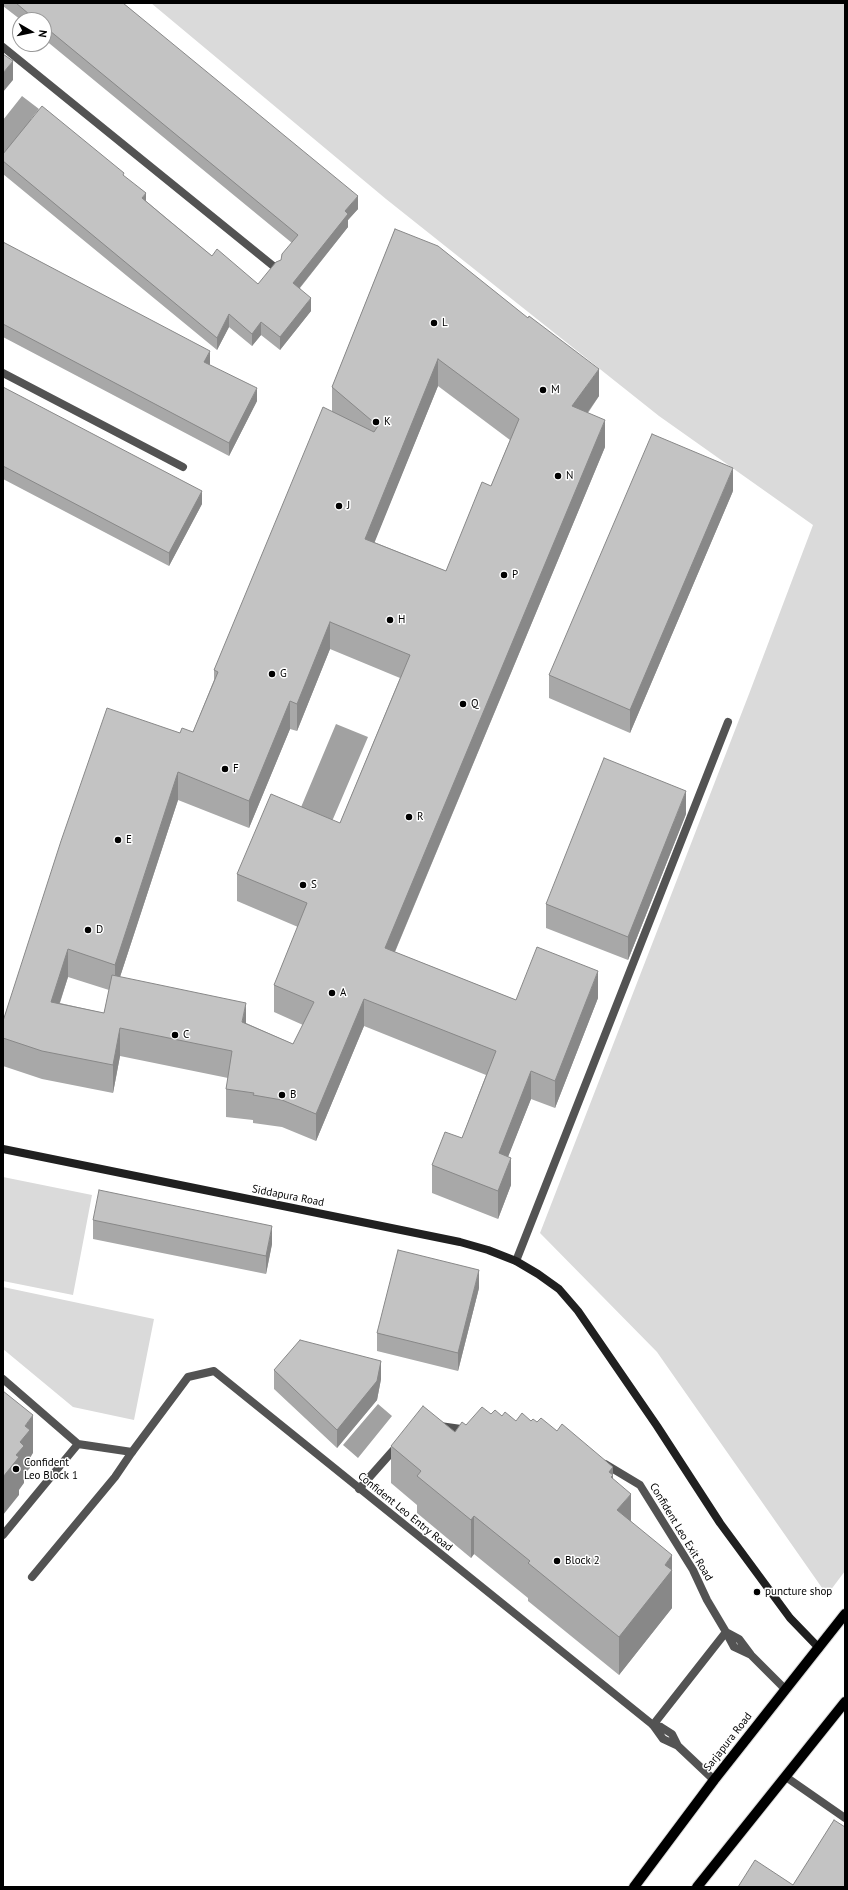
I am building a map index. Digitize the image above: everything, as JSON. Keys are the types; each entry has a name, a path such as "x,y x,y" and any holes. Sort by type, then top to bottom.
{"main road":[{"name":"Sarjapura Road","path":"634,1887 714,1780 845,1614"},
{"path":"697,1887 845,1702"}],"street":[{"path":"3,47 277,269"},
{"path":"3,373 184,467"},
{"path":"516,1261 728,722"},
{"name":"Siddapura Road","path":"3,1149 460,1242 488,1250 516,1261 538,1274 559,1289 578,1311 657,1426 720,1523 790,1618 819,1648"},
{"name":"Confident Leo Entry Road","path":"132,1452 188,1377 214,1371 358,1489 654,1725 663,1739 678,1746 714,1780"},
{"path":"3,1379 78,1444 132,1452 115,1477 32,1577"},
{"path":"434,1425 479,1432"},
{"path":"358,1489 403,1439"},
{"path":"3,1535 78,1444"},
{"name":"Confident Leo Exit Road","path":"599,1460 640,1485 693,1570 707,1600 726,1632 740,1639 751,1656 785,1689"},
{"path":"654,1725 726,1632"},
{"path":"786,1777 845,1818"}],"shaded area":[{"path":"151,3 845,3 845,1571 827,1595 657,1352 540,1233 813,525 659,416 386,199"},
{"path":"22,96 39,109 31,119 36,123 3,164 3,120"},
{"path":"336,724 368,737 330,826 299,812"},
{"path":"3,1177 92,1195 73,1295 3,1281"},
{"path":"3,1287 154,1319 134,1420 73,1407 3,1349"},
{"path":"378,1404 392,1416 358,1458 343,1445"}],"building":[{"path":"16,3 123,3 358,196 345,211 348,214 293,283 311,298 280,337 261,322 252,334 229,314 217,338 3,161 3,154 42,106 124,173 123,175 146,193 142,198 167,219 212,256 217,249 258,284 276,262 281,260 282,254 298,235 52,33 52,12 27,12"},
{"path":"3,54 13,61 3,73"},
{"path":"395,229 438,246 528,318 529,316 599,369 572,406 605,420 385,948 516,1000 537,947 598,971 555,1081 531,1071 499,1153 511,1158 498,1191 432,1165 445,1132 462,1138 496,1051 364,999 316,1114 282,1100 253,1095 254,1093 226,1089 232,1051 120,1028 113,1065 42,1051 3,1038 3,1021 61,841 107,708 180,733 182,728 193,732 218,672 214,670 323,407 374,432 378,426 332,387","holes":["438,359 519,419 491,486 482,482 446,571 365,539","330,622 410,655 340,823 271,794 237,874 307,903 274,985 314,1002 293,1044 242,1022 246,1003 112,975 104,1013 51,1002 68,949 115,965 178,772 249,801 290,701 297,704"]},
{"path":"3,242 210,351 204,362 257,388 229,443 3,324"},
{"path":"3,387 202,491 169,553 3,466"},
{"path":"652,434 733,468 630,710 549,675"},
{"path":"604,758 686,791 628,937 546,904"},
{"path":"99,1190 272,1226 266,1256 93,1220"},
{"path":"398,1250 479,1270 458,1353 377,1333"},
{"path":"300,1340 381,1361 377,1381 337,1430 274,1370"},
{"path":"3,1391 33,1415 25,1426 30,1430 20,1442 24,1446 16,1455 19,1457 3,1477"},
{"name":"Block 2","path":"423,1406 455,1432 462,1422 466,1425 482,1407 491,1414 495,1410 502,1416 505,1412 516,1421 522,1413 531,1421 533,1419 537,1422 541,1418 557,1431 562,1424 613,1467 609,1472 613,1475 611,1477 631,1494 617,1510 672,1555 665,1565 672,1570 619,1637 528,1563 530,1561 474,1516 471,1520 417,1476 421,1471 391,1446"},
{"path":"834,1820 845,1827 845,1887 738,1887 755,1860 793,1885"}],"place":[{"name":"L","path":"434,323"},
{"name":"M","path":"543,390"},
{"name":"K","path":"376,422"},
{"name":"N","path":"558,476"},
{"name":"J","path":"339,506"},
{"name":"P","path":"504,575"},
{"name":"H","path":"390,620"},
{"name":"G","path":"272,674"},
{"name":"Q","path":"463,704"},
{"name":"F","path":"225,769"},
{"name":"R","path":"409,817"},
{"name":"E","path":"118,840"},
{"name":"S","path":"303,885"},
{"name":"D","path":"88,930"},
{"name":"A","path":"332,993"},
{"name":"C","path":"175,1035"},
{"name":"B","path":"282,1095"},
{"name":"Confident Leo Block 1","path":"16,1469"},
{"name":"Block 2","path":"557,1561"},
{"name":"puncture shop","path":"757,1592"}]}
